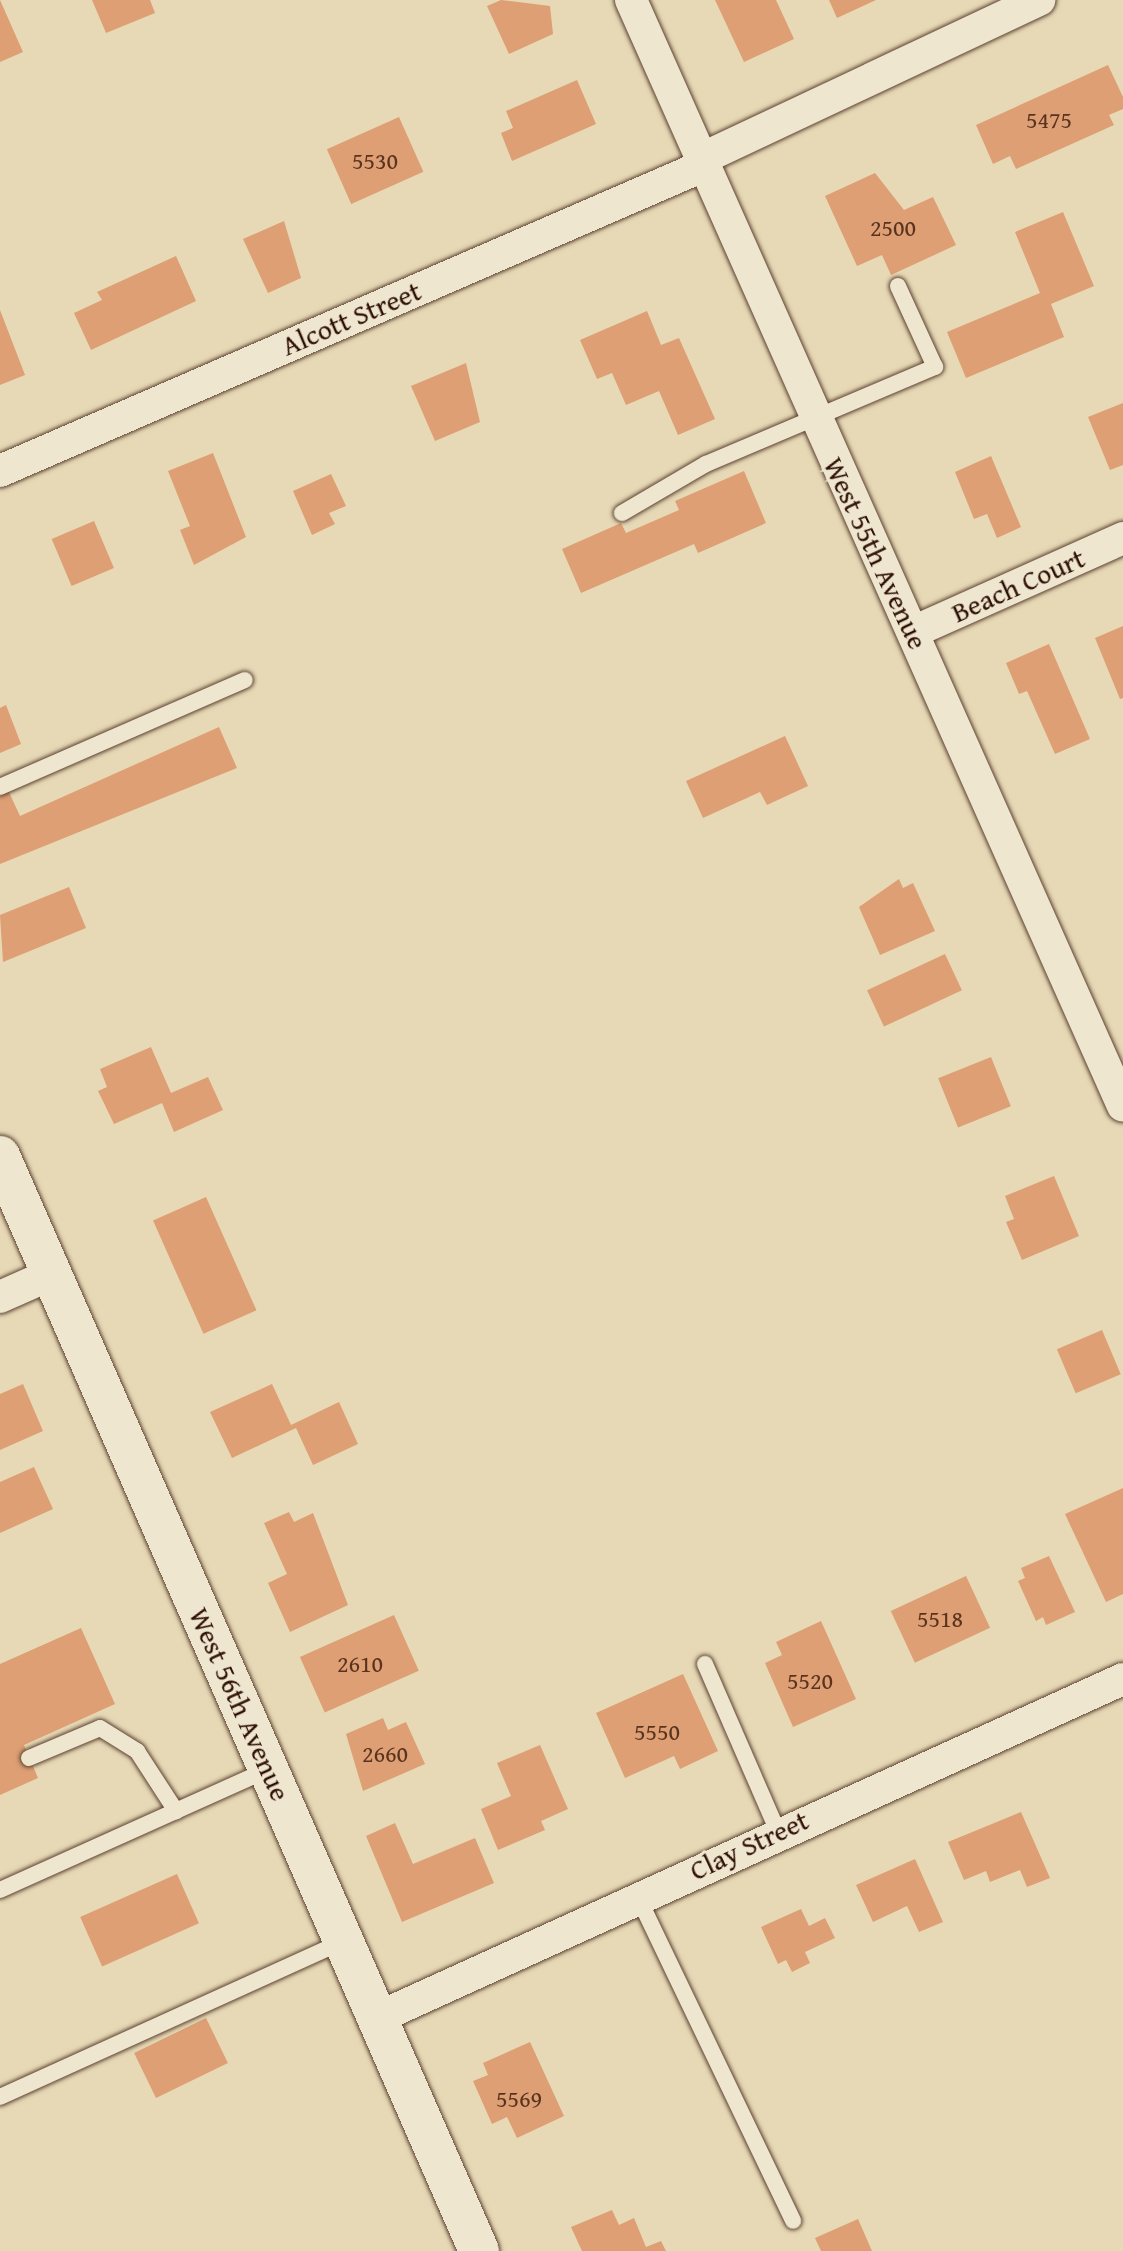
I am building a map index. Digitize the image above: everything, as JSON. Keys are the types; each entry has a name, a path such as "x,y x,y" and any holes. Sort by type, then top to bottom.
{"street":[{"name":"West 55th Avenue","path":"631,0 815,420 913,632 1123,1106"},
{"name":"Alcott Street","path":"0,471 702,163 1039,0"},
{"name":"Beach Court","path":"913,632 1123,538"},
{"name":"West 56th Avenue","path":"0,1156 479,2251"},
{"path":"0,1297 52,1274"},
{"name":"Clay Street","path":"377,2018 778,1832 1123,1679"}],"lane":[{"path":"622,513 693,470 935,367 898,286"},
{"path":"0,787 245,680"},
{"path":"705,1664 778,1832"},
{"path":"29,1758 100,1728 137,1751 176,1811"},
{"path":"0,1890 269,1770"},
{"path":"638,1897 793,2221"},
{"path":"0,2097 344,1942"}],"building":[{"path":"0,0 23,52 0,62"},
{"path":"92,0 150,0 155,13 106,33"},
{"path":"501,0 550,6 553,34 509,54 487,6"},
{"path":"715,0 776,0 794,39 744,62"},
{"path":"829,0 876,0 837,18"},
{"path":"1108,65 1123,97 1123,109 1109,115 1114,125 1016,169 1010,156 993,164 976,125"},
{"path":"577,80 596,124 512,161 501,133 513,128 506,111"},
{"path":"399,117 423,172 351,204 327,149"},
{"path":"875,173 904,210 933,197 956,245 891,275 882,255 857,266 825,196"},
{"path":"1063,212 1094,286 1051,304 1064,337 966,378 947,332 1040,293 1015,232"},
{"path":"284,221 301,278 268,293 243,239"},
{"path":"176,256 196,301 91,350 74,313 102,300 97,292"},
{"path":"0,310 25,375 0,385"},
{"path":"647,311 661,345 679,338 715,419 678,435 659,391 626,405 612,373 597,379 580,340"},
{"path":"466,363 480,422 435,441 411,386"},
{"path":"1123,403 1123,465 1110,470 1088,417"},
{"path":"213,453 246,537 194,565 180,530 190,526 168,471"},
{"path":"991,456 1021,527 997,538 987,514 974,519 955,472"},
{"path":"744,471 766,523 698,553 694,544 581,593 562,549 621,523 626,533 679,510 675,501"},
{"path":"331,474 346,506 329,513 335,524 312,535 293,491"},
{"path":"94,521 114,568 72,586 52,539"},
{"path":"1123,626 1123,698 1120,699 1095,638"},
{"path":"1049,644 1090,739 1055,754 1027,691 1019,694 1006,663"},
{"path":"6,705 21,744 0,753 0,708"},
{"path":"219,727 237,768 0,864 0,793 8,790 20,816"},
{"path":"785,736 808,786 767,805 760,792 703,818 686,781"},
{"path":"899,879 903,888 913,883 935,931 880,955 859,907"},
{"path":"69,887 86,928 3,962 0,915"},
{"path":"945,954 962,990 884,1027 867,990"},
{"path":"151,1047 171,1093 208,1077 223,1110 174,1132 162,1103 114,1124 98,1091 107,1087 100,1069"},
{"path":"991,1057 1011,1106 958,1127 938,1078"},
{"path":"1054,1176 1079,1236 1022,1260 1006,1222 1014,1219 1005,1196"},
{"path":"206,1197 256,1310 203,1334 153,1221"},
{"path":"1102,1330 1121,1374 1076,1393 1057,1349"},
{"path":"23,1384 43,1431 0,1450 0,1394"},
{"path":"272,1384 291,1425 339,1402 358,1444 313,1465 296,1428 232,1458 210,1412"},
{"path":"34,1467 53,1509 0,1533 0,1482"},
{"path":"1123,1488 1123,1594 1106,1602 1065,1514"},
{"path":"289,1512 294,1522 313,1513 348,1605 290,1632 268,1583 287,1574 264,1523"},
{"path":"1049,1556 1075,1612 1046,1625 1043,1617 1036,1621 1018,1581 1025,1578 1021,1568"},
{"path":"966,1576 990,1628 915,1663 891,1611"},
{"path":"394,1615 419,1671 325,1713 300,1657"},
{"path":"821,1621 856,1699 793,1727 765,1663 782,1655 776,1642"},
{"path":"81,1628 115,1704 24,1745 38,1778 0,1795 0,1664"},
{"path":"683,1674 718,1751 680,1769 674,1756 625,1778 596,1713"},
{"path":"383,1718 388,1730 406,1722 425,1764 363,1791 346,1734"},
{"path":"540,1745 568,1809 541,1821 545,1830 498,1850 481,1809 511,1796 497,1763"},
{"path":"1021,1812 1050,1878 1027,1887 1020,1870 990,1882 986,1871 964,1880 948,1842"},
{"path":"395,1823 413,1864 475,1838 494,1883 402,1922 366,1836"},
{"path":"915,1859 943,1922 919,1932 907,1906 873,1922 856,1885"},
{"path":"177,1874 199,1923 102,1966 80,1917"},
{"path":"801,1909 809,1926 825,1918 835,1938 805,1952 810,1963 792,1972 786,1960 778,1964 761,1927"},
{"path":"206,2018 228,2063 156,2098 134,2053"},
{"path":"530,2042 564,2116 517,2138 507,2117 492,2124 473,2081 488,2075 483,2063"},
{"path":"612,2210 619,2225 634,2218 646,2247 661,2241 666,2251 582,2251 571,2227"},
{"path":"858,2219 872,2251 821,2251 815,2238"}]}
